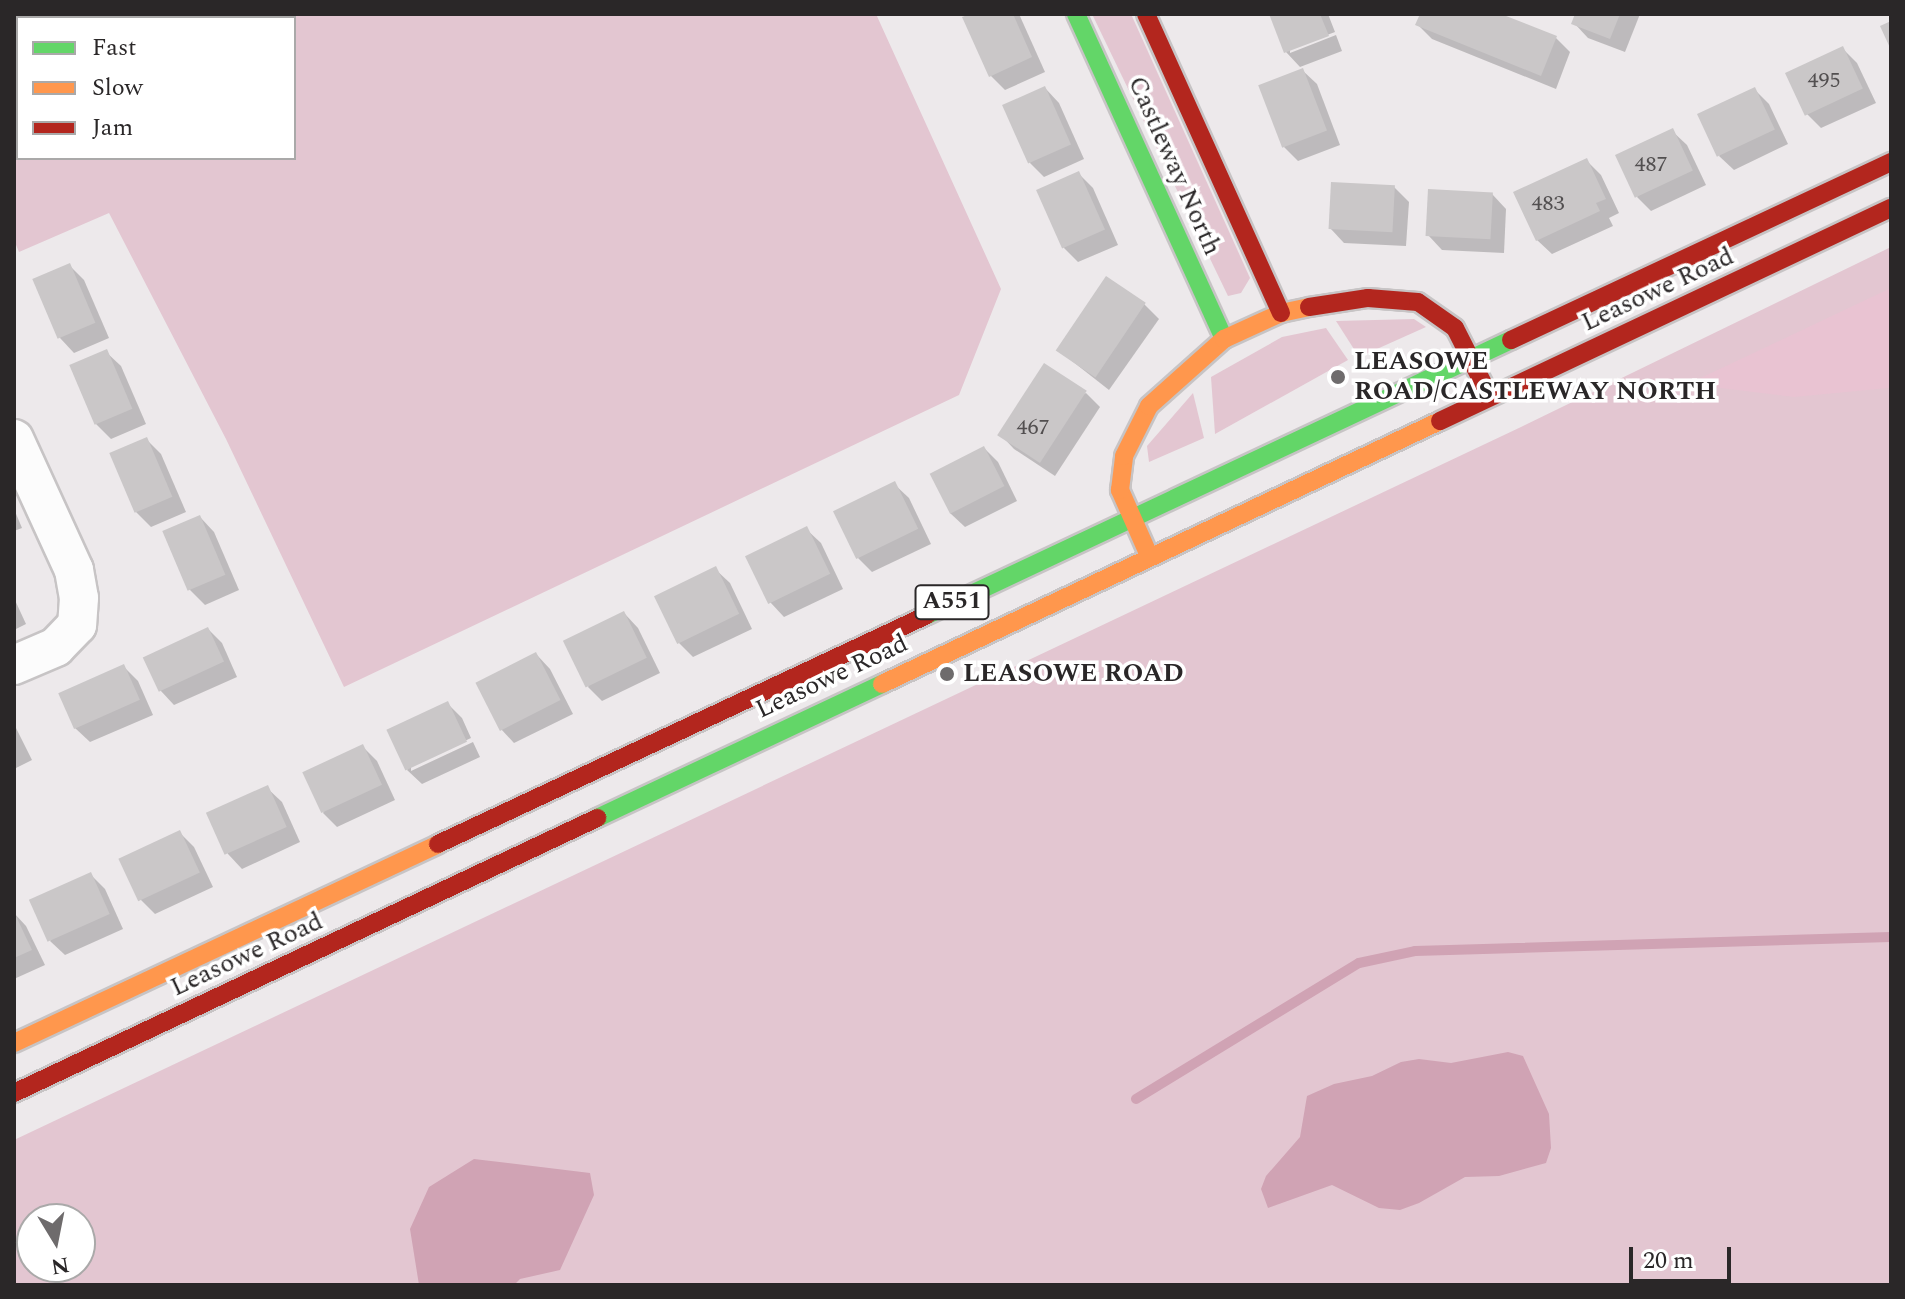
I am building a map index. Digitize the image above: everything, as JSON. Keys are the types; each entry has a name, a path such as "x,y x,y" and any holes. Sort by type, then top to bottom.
{"main road":[{"name":"Castleway North","path":"1076,14 1224,339"},
{"name":"Castleway North","path":"1146,14 1281,313"},
{"name":"Leasowe Road","path":"14,1043 1891,162"},
{"name":"Leasowe Road","path":"14,1093 1891,208"},
{"path":"1150,557 1120,490 1124,456 1149,406 1185,370 1224,339 1281,313 1368,298 1418,302 1455,328 1490,397"}],"street":[{"path":"14,439 74,570 79,598 77,625 56,647 14,665"}],"shaded area":[{"path":"14,14 876,14 1001,289 959,395 344,687 226,439 109,213 19,252 14,240"},
{"path":"1092,14 1131,14 1250,278 1241,293 1228,296"},
{"path":"1891,247 1891,1285 14,1285 14,1140 1521,427"},
{"path":"1891,288 1891,387 1794,397 1688,384"},
{"path":"1414,319 1426,327 1359,357 1336,321"},
{"path":"1326,328 1348,360 1215,434 1211,377 1282,337"},
{"path":"1193,393 1204,438 1149,462 1147,446"},
{"path":"1508,1052 1523,1056 1549,1114 1551,1148 1546,1163 1499,1176 1465,1177 1400,1210 1379,1208 1332,1185 1268,1208 1261,1189 1266,1176 1300,1137 1307,1096 1334,1084 1372,1076 1401,1062 1419,1059 1451,1063"},
{"path":"474,1159 590,1173 594,1195 560,1270 520,1279 514,1285 419,1285 410,1229 429,1187"}],"building":[{"path":"970,14 1013,14 1032,57 989,77 962,17"},
{"path":"1269,14 1320,14 1329,36 1284,53"},
{"path":"1420,14 1501,14 1557,36 1541,76 1415,25"},
{"path":"1575,14 1620,14 1610,39 1571,24"},
{"path":"1891,21 1891,50 1880,26"},
{"path":"1843,46 1863,89 1805,116 1785,73"},
{"path":"1303,68 1327,131 1282,148 1258,85"},
{"path":"1045,86 1071,144 1028,164 1002,105"},
{"path":"1755,87 1775,130 1717,157 1697,114"},
{"path":"1673,128 1693,171 1635,198 1615,155"},
{"path":"1587,158 1606,199 1596,203 1600,211 1536,241 1513,192"},
{"path":"1079,171 1105,229 1062,249 1036,190"},
{"path":"1331,182 1395,185 1392,232 1329,229"},
{"path":"1428,189 1493,192 1490,239 1426,236"},
{"path":"70,263 95,323 58,339 32,279"},
{"path":"1106,276 1146,303 1095,377 1056,351"},
{"path":"107,349 132,409 95,425 69,365"},
{"path":"1044,363 1087,391 1040,463 997,435"},
{"path":"147,437 172,497 135,513 109,453"},
{"path":"984,446 1004,486 950,514 930,474"},
{"path":"895,481 918,529 856,559 833,511"},
{"path":"200,515 225,575 188,591 162,531"},
{"path":"807,526 830,574 768,604 745,556"},
{"path":"716,566 739,614 677,644 654,596"},
{"path":"624,611 647,658 586,688 563,641"},
{"path":"208,627 224,661 159,692 143,657"},
{"path":"536,652 561,700 500,731 475,683"},
{"path":"124,664 140,700 74,729 58,693"},
{"path":"448,701 467,742 405,771 386,730"},
{"path":"363,744 382,785 321,813 302,772"},
{"path":"268,785 287,827 225,855 206,813"},
{"path":"180,830 200,873 138,901 118,859"},
{"path":"91,872 110,914 48,942 29,900"},
{"path":"14,912 32,950 14,958"}],"waterway":[{"path":"1136,1099 1359,963 1415,951 1891,937"}],"traffic: fast":[{"path":"1076,14 1224,339"},
{"path":"927,615 1511,340"},
{"path":"597,818 882,684"}],"traffic: slow":[{"path":"1147,551 1120,490 1124,456 1149,406 1224,339 1281,313 1309,307"},
{"path":"882,684 1440,421"},
{"path":"14,1043 438,844"}],"traffic: jam":[{"path":"1146,14 1281,313"},
{"path":"1511,340 1891,162"},
{"path":"1440,421 1891,208"},
{"path":"1309,307 1368,298 1418,302 1455,328 1487,391"},
{"path":"438,844 927,615"},
{"path":"14,1093 597,818"}],"place":[{"name":"LEASOWE ROAD/CASTLEWAY NORTH","path":"1338,377"},
{"name":"LEASOWE ROAD","path":"947,674"}]}
